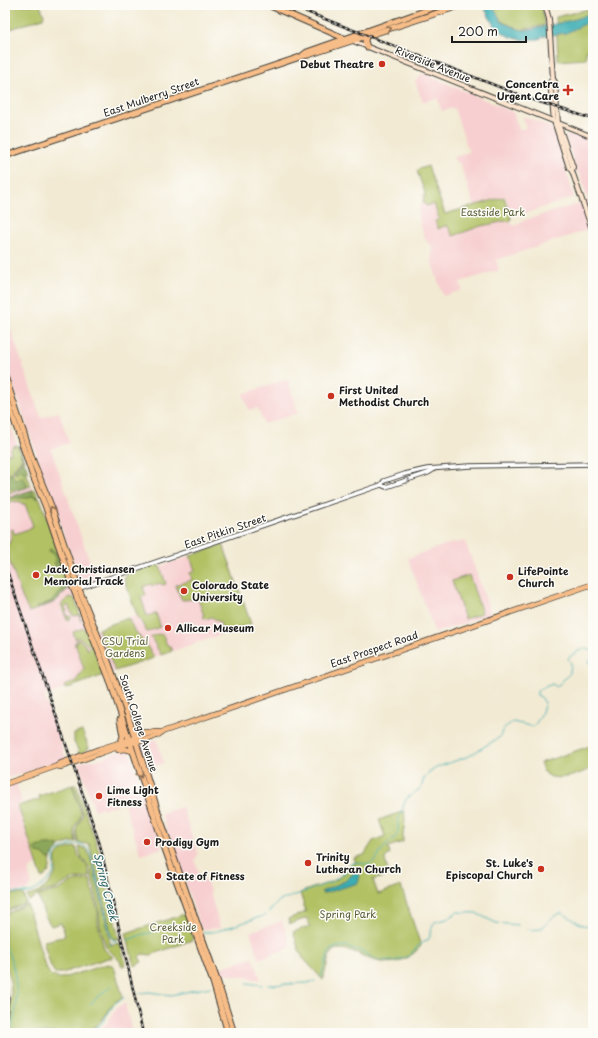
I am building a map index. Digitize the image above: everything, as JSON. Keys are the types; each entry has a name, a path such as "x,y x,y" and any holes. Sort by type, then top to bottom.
{"highway":[{"name":"Riverside Avenue","path":"268,5 353,41"},
{"name":"East Mulberry Street","path":"302,56 307,52 441,5"},
{"name":"East Mulberry Street","path":"5,156 302,56 366,37 462,5"},
{"path":"366,37 365,41 367,47"},
{"name":"South College Avenue","path":"5,376 77,590 122,700 135,737 228,1033"},
{"name":"South College Avenue","path":"5,394 32,474 45,505 109,678 150,806 196,928"},
{"path":"9,406 19,419"},
{"path":"109,678 112,680 122,700"},
{"path":"120,712 119,716 123,736 121,742"},
{"path":"150,806 158,812"},
{"path":"155,819 158,820 160,825 163,826"},
{"name":"South College Avenue","path":"198,935 217,980 234,1033"}],"main road":[{"path":"546,6 549,19 553,79 550,82 556,122 569,168 572,171 593,232"},
{"name":"Riverside Avenue","path":"353,41 593,137"},
{"path":"556,122 573,168 572,171"},
{"path":"562,137 565,132 571,129"},
{"name":"East Prospect Road","path":"135,737 156,736 162,732 593,584"},
{"name":"East Prospect Road","path":"135,737 158,731 162,732"},
{"path":"57,766 62,767 115,749 130,742 135,737"},
{"path":"5,784 97,750 121,742 130,742"},
{"path":"115,749 132,751"}],"street":[{"name":"East Pitkin Street","path":"77,590 381,485 384,481 421,470 470,466 593,464"},
{"name":"East Pitkin Street","path":"381,485 386,487 433,470"},
{"path":"5,977 7,998 5,1016"}],"shaded area":[{"path":"423,73 513,112 519,130 526,128 523,116 553,128 574,197 520,215 512,216 505,196 474,205 460,164 452,158 469,152 454,108 442,111 437,98 423,102 415,81"},
{"path":"569,134 593,141 593,228 496,260 499,270 460,282 462,290 443,296 431,260 433,249 425,238 419,219 419,210 423,201 426,206 434,203 439,219 446,220 453,236 481,226 506,221 516,226 522,221 588,201 580,174 577,173 566,137"},
{"path":"5,313 41,418 59,412 69,443 51,449 96,580 81,585 5,361"},
{"path":"288,380 298,413 264,424 258,408 249,410 243,394"},
{"name":"Colorado State University","path":"5,410 31,486 42,503 87,633 137,615 125,579 224,544 251,624 44,696 66,759 5,779"},
{"path":"465,541 491,614 435,633 408,558 445,545"},
{"path":"156,739 164,763 148,768 140,744"},
{"path":"126,750 130,752 162,848 141,855 124,803 104,809 102,807 95,810 78,763 96,760"},
{"path":"16,783 22,802 17,804 37,864 28,871 32,885 26,891 5,892 5,787"},
{"path":"182,807 198,853 195,861 199,874 208,885 220,928 201,929 161,813"},
{"path":"282,921 291,947 259,959 250,932"},
{"path":"253,957 261,980 222,973 220,968"},
{"path":"125,1003 132,1033 96,1033 107,1023 117,1007"}],"green space":[{"path":"5,5 40,5 44,15 43,18 5,31"},
{"path":"492,5 541,5 545,25 521,30 502,22"},
{"path":"593,8 593,51 586,51 586,59 558,61 556,17"},
{"name":"Eastside Park","path":"428,166 445,214 504,197 511,217 510,222 506,221 481,226 453,236 447,225 438,229 435,221 439,219 434,204 426,206 423,201 425,193 417,171"},
{"path":"17,445 22,458 13,470 5,487 5,455 11,453 10,449"},
{"path":"19,445 25,464 29,470 26,474 24,474 22,469 17,472 14,470 23,460 18,446"},
{"path":"22,460 31,486 5,494 11,477"},
{"path":"8,473 10,473 15,480 23,477 27,484 26,488 14,491 9,486 9,490 5,495 5,481 7,481"},
{"path":"32,490 33,494 40,499 32,496 28,498 8,498"},
{"name":"Jack Christiansen Memorial Track","path":"35,490 41,501 69,586 68,589 53,603 29,612 10,563 7,547 11,539 11,530 13,529 14,534 33,526 25,504 22,504 21,502 7,501 7,503 5,499"},
{"path":"223,544 251,624 224,633 219,621 212,617 205,619 203,617 204,616 198,599 182,600 175,585 192,580 190,573 195,571 190,556"},
{"path":"50,549 56,553 69,587 56,601 38,609 36,608 53,600 66,582 60,566 55,566 55,558 49,551"},
{"path":"158,564 166,584 162,585 160,583 152,586 151,584 143,587 146,595 141,597 147,616 156,613 160,627 147,632 137,615 124,579 126,578 125,575"},
{"path":"469,575 482,613 465,619 452,581"},
{"path":"70,597 74,598 79,610 81,622 79,615 73,616 68,605 65,607 67,611 65,612 68,617 70,616 71,618 67,620 61,604"},
{"name":"CSU Trial Gardens","path":"128,618 154,658 115,671 98,629"},
{"path":"83,628 85,629 104,675 65,689 64,686 75,682 84,669 76,646 74,645 77,643 78,639 87,649 91,647 78,637 76,638 76,641 73,632"},
{"path":"158,634 163,635 167,645 170,646 172,651 161,655 151,637"},
{"path":"82,731 89,748 79,755 74,742 74,734"},
{"path":"593,745 593,766 584,772 571,776 557,778 552,777 544,772 540,763"},
{"path":"76,784 98,848 119,939 113,939 111,935 90,846 89,844 78,843 76,829 83,815 73,785"},
{"path":"72,785 81,813 74,829 76,842 64,844 54,852 51,859 49,872 42,878 18,806 40,799 39,796"},
{"name":"Spring Park","path":"404,811 405,819 403,842 388,847 390,854 385,860 389,875 373,880 378,894 401,886 421,946 409,957 389,963 373,960 346,950 333,950 329,957 323,980 303,958 293,932 310,926 307,918 290,924 288,919 306,912 300,893 339,878 351,865 356,863 354,858 364,855 373,841 385,836 379,820"},
{"path":"44,845 57,845 60,847 51,859 49,859 42,854 37,853 35,849"},
{"path":"76,847 79,857 87,866 90,877 70,880 56,889 43,892 29,901 27,896 36,893 45,887 55,875 58,853 66,849"},
{"path":"79,847 87,850 93,867 108,928 110,945 120,943 126,965 122,966 120,961 106,947 100,926 99,909 90,868 81,857"},
{"path":"90,879 98,912 98,924 104,949 113,957 62,973 55,973 51,967 44,941 63,937 65,934 61,923 51,926 44,914 38,896 59,890 71,882"},
{"path":"5,894 23,894 26,903 11,909 5,914 8,907 5,907"},
{"path":"27,904 45,966 50,975 57,978 63,978 107,964 114,967 123,997 114,1003 98,1024 85,1033 5,1033 10,1011 11,994 10,979 5,961 5,916"},
{"name":"Creekside Park","path":"185,914 193,938 192,940 151,955 142,954 139,957 142,962 134,966 126,933"}],"water":[{"path":"483,5 492,5 502,22 521,30 530,30 576,19 593,12 593,20 566,33 545,36 539,39 521,40 508,36 494,26"},
{"path":"355,872 360,875 358,883 325,893 321,892 345,881"}],"waterway":[{"name":"Spring Creek","path":"202,932 221,930 266,915 279,901 331,882 345,873 351,864 357,862 371,864 380,852 396,836 398,831 398,821 406,799 421,788 424,778 428,773 438,767 469,756 500,737 505,728 513,722 534,726 540,717 545,703 541,697 537,695 538,690 552,684 557,687 570,673 571,663 568,658 584,649 593,652"},
{"name":"Spring Creek","path":"593,656 588,662 593,664"},
{"name":"Spring Creek","path":"5,893 26,893 35,891 53,875 54,855 68,846 78,844 83,845 90,852 111,938 117,942"},
{"path":"321,977 329,951 336,947 346,946 378,960 393,961 410,955 418,946 429,939 433,924 435,922 447,919 457,912 476,913 496,923 518,925"},
{"path":"527,929 539,929 561,913 580,924 593,927"},
{"name":"Spring Creek","path":"128,940 143,934 151,933 168,925 187,926 191,929"},
{"name":"Spring Creek","path":"110,945 114,941"},
{"path":"5,946 13,967 16,989 15,1011 11,1033"},
{"path":"268,985 307,983 315,981"},
{"path":"247,983 262,985"},
{"path":"90,1004 112,985"},
{"path":"139,993 149,992 171,995 210,987"},
{"path":"88,1033 101,1024 115,1003 124,998"}],"railway":[{"path":"277,5 294,11"},
{"path":"289,5 530,99 593,119"},
{"path":"5,565 100,845 143,1033"}],"place":[{"name":"Debut Theatre","path":"382,64"},
{"name":"Concentra Urgent Care","path":"568,90"},
{"name":"First United Methodist Church","path":"331,396"},
{"name":"Jack Christiansen Memorial Track","path":"36,575"},
{"name":"LifePointe Church","path":"510,577"},
{"name":"Colorado State University","path":"184,591"},
{"name":"Allicar Museum","path":"168,628"},
{"name":"Lime Light Fitness","path":"99,796"},
{"name":"Prodigy Gym","path":"147,842"},
{"name":"Trinity Lutheran Church","path":"308,863"},
{"name":"St. Luke's Episcopal Church","path":"541,869"},
{"name":"State of Fitness","path":"158,876"}]}
